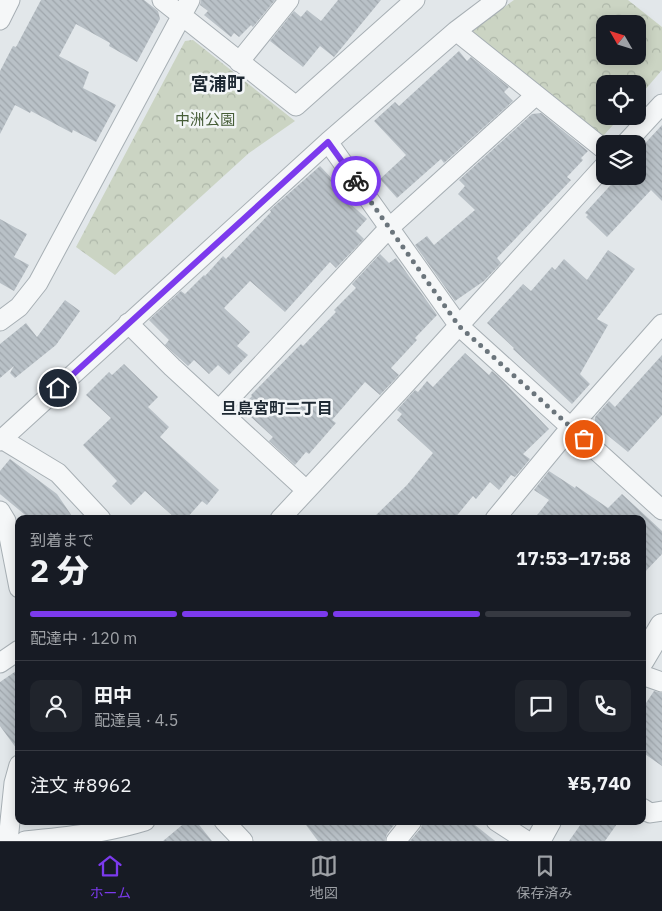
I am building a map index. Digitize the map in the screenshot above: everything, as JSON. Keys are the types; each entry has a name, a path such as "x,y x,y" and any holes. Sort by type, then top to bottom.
{"street":[{"path":"0,20 10,0"},
{"path":"162,0 186,8 240,62 296,106 414,0"},
{"path":"240,62 289,0"},
{"path":"96,515 58,473 0,440 328,142 456,31 497,0"},
{"path":"0,321 19,307 38,283 186,8"},
{"path":"456,31 596,143"},
{"path":"219,410 389,228 536,95"},
{"path":"633,135 662,104"},
{"path":"328,142 459,326 662,510"},
{"path":"284,515 596,175"},
{"path":"128,323 172,367 306,490"},
{"path":"498,515 571,427 662,324"},
{"path":"0,511 6,521 15,567"},
{"path":"646,653 662,626"},
{"path":"0,663 15,653"},
{"path":"646,676 662,682"},
{"path":"8,841 15,779"},
{"path":"646,810 650,813 662,811"},
{"path":"25,841 74,836 132,825"},
{"path":"228,825 243,841"},
{"path":"396,841 409,825"},
{"path":"502,825 527,841"},
{"path":"538,841 547,825"}],"green space":[{"path":"514,0 628,0 662,27 662,70 646,89 646,75 596,75 596,125 613,125 604,135 596,135 596,144 467,34"},
{"name":"中洲公園","path":"193,40 295,121 249,153 115,275 76,247 185,41"}],"building":[{"path":"41,0 144,0 158,11 160,19 137,62 109,46 110,43 76,24 59,56 89,72 83,88 116,105 96,142 73,130 72,133 31,111 30,113 15,105 0,134 0,71 13,46 16,47"},
{"path":"201,0 275,0 253,27 251,25 239,37 234,33 231,37 204,15 208,11 200,5"},
{"path":"338,0 381,0 334,57 320,46 303,67 270,41 294,11 301,17 307,10 321,21"},
{"path":"459,51 467,61 471,57 509,87 504,92 513,101 444,163 441,159 397,198 380,179 406,155 374,121 395,102 399,106"},
{"path":"541,113 588,151 581,158 583,160 567,177 571,180 497,258 501,263 484,281 455,301 415,245 427,236 434,245 475,210 458,194 465,186 459,180 532,114"},
{"path":"662,125 662,201 651,190 607,237 586,217 588,215 585,213 611,185 646,185 646,142"},
{"path":"320,166 339,186 335,190 367,219 356,231 364,239 336,268 330,262 285,312 250,281 224,308 250,332 237,346 248,355 229,375 218,365 209,374 194,360 188,366 165,345 169,340 149,320 181,291 185,294 223,256 226,259 271,212 270,210"},
{"path":"0,219 27,234 14,257 29,265 14,291 0,283"},
{"path":"608,250 635,269 597,319 608,325 580,374 590,384 572,404 487,323 523,284 531,291 552,267 555,270 564,259 587,280"},
{"path":"380,254 389,263 396,258 437,315 415,338 417,340 391,368 399,375 380,395 365,382 332,420 336,423 309,454 306,452 295,465 269,441 273,437 241,408 251,395 301,344 303,346 336,312 334,310 356,288 352,284"},
{"path":"65,300 80,311 56,345 15,378 10,373 14,366 0,378 0,344 26,323 37,337"},
{"path":"465,353 489,375 492,371 498,376 549,429 523,454 530,459 515,477 511,475 499,490 490,482 476,499 473,496 457,515 376,515 407,485 433,453 397,420 402,414 397,410 415,390 418,392 427,381 433,387"},
{"path":"662,355 662,415 628,452 595,425 595,417 609,401 615,407"},
{"path":"124,364 158,397 148,407 169,427 160,437 219,490 207,505 202,501 190,515 172,515 145,491 131,505 112,486 117,481 83,445 111,418 86,395 109,372 112,375"},
{"path":"10,459 57,494 71,515 25,515 0,494 0,471"},
{"path":"549,471 575,488 576,486 608,508 622,494 645,515 537,515 549,500 534,490"},
{"path":"646,516 662,531 662,554 646,571"},
{"path":"15,672 15,747 0,726 0,682"},
{"path":"654,691 662,693 662,766 646,755 646,703"},
{"path":"182,825 199,825 212,841 163,841"},
{"path":"306,825 394,825 387,834 385,841 318,841"},
{"path":"422,825 475,825 495,841 410,841"},
{"path":"580,825 616,825 605,841 569,841"}],"way so far":[{"path":"356,181 459,326 584,439"}],"district":[{"name":"宮浦町","path":"218,83"},
{"name":"旦島宮町二丁目","path":"277,408"}],"route":[{"path":"58,388 328,142 356,181"}]}
